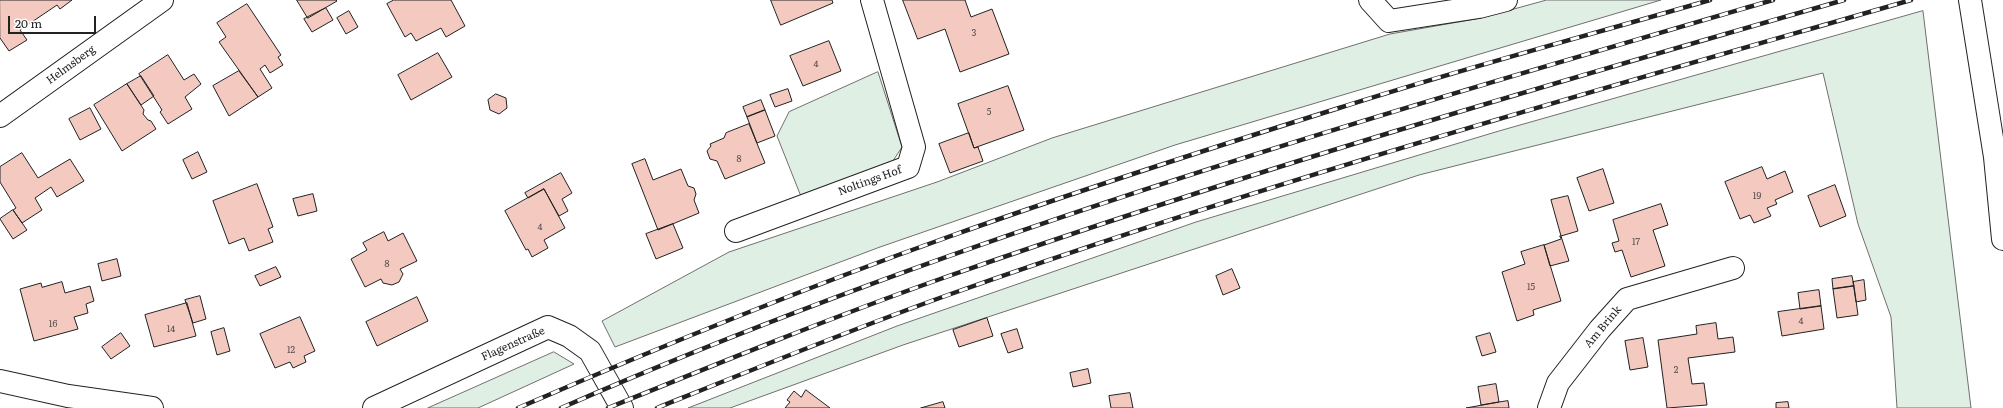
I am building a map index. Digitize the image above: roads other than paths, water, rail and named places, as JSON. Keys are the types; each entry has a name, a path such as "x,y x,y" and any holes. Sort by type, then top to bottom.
{"main road":[{"name":"Helmsberg","path":"0,116 162,0"},
{"name":"Noltings Hof","path":"736,231 908,167 914,147 872,0"},
{"path":"1370,0 1389,21 1479,7 1506,0"},
{"path":"1970,0 1995,157 2003,239"},
{"name":"Am Brink","path":"1549,408 1558,383 1600,329 1627,299 1733,268"},
{"name":"Flagenstraße","path":"374,408 548,327 569,336 590,351 622,408"},
{"path":"0,381 68,396 152,408"}],"railway":[{"path":"518,408 624,363 785,298 893,257 1045,203 1385,94 1477,66 1710,0"},
{"path":"561,408 709,346 858,289 1009,235 1161,184 1313,136 1773,0"},
{"path":"608,408 859,309 943,278 1167,203 1505,98 1844,0"},
{"path":"657,408 911,308 1186,215 1427,140 1911,0"}]}
